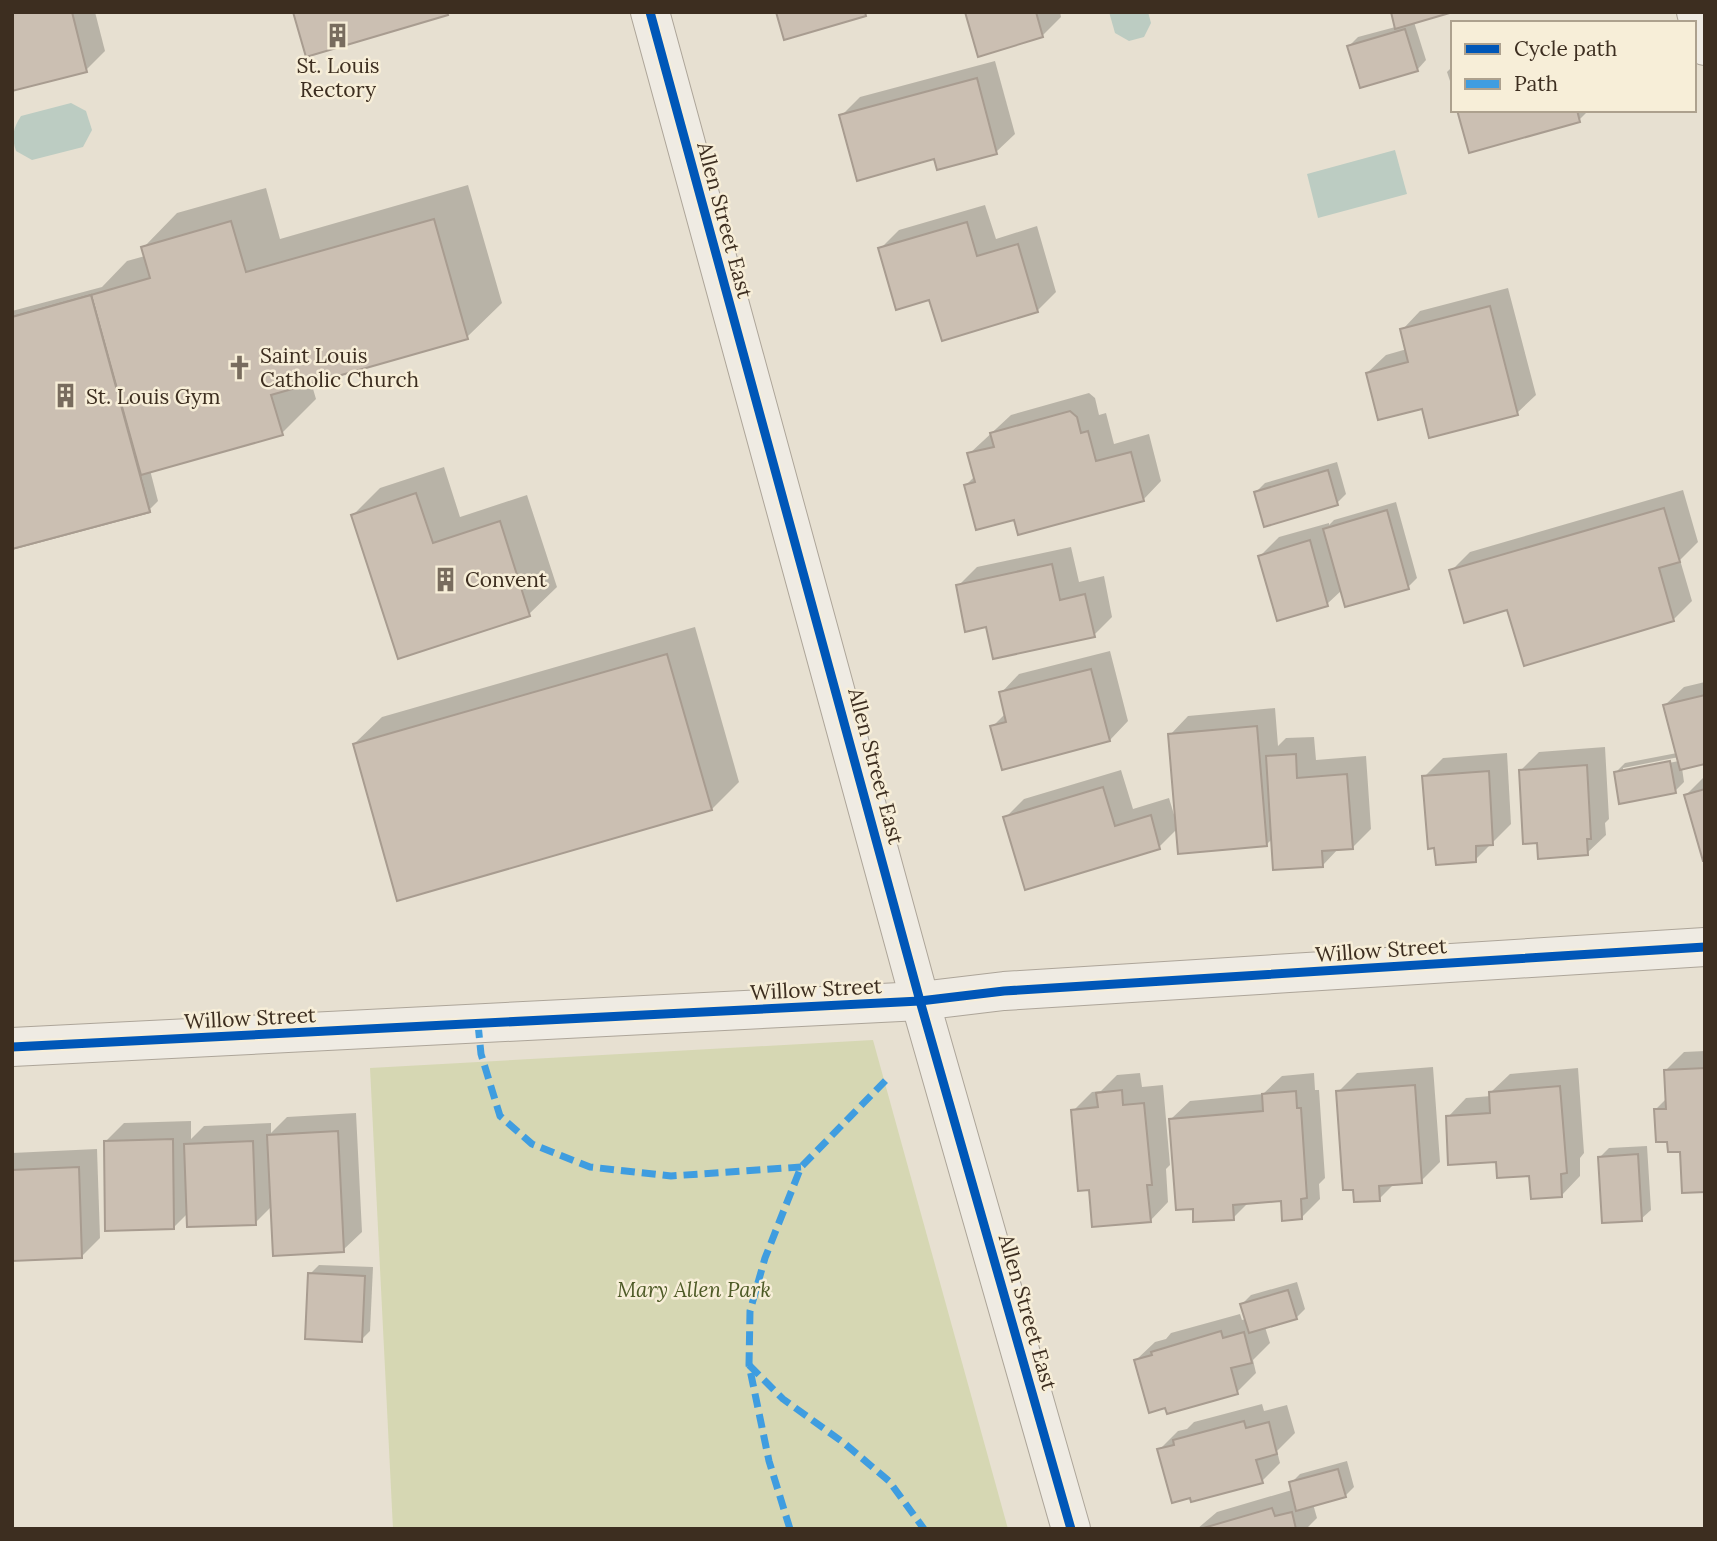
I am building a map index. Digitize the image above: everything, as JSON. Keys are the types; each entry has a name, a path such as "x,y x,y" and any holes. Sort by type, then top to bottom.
{"street":[{"name":"Allen Street East","path":"650,12 920,1001 1072,1529"},
{"path":"1696,12 1705,46"},
{"name":"Willow Street","path":"12,1047 920,1001 1004,991 1705,947"}],"green space":[{"name":"Mary Allen Park","path":"873,1040 1008,1529 393,1529 370,1068"}],"shaded area":[{"path":"1109,12 1148,12 1151,23 1144,37 1129,41 1115,33"},
{"path":"71,103 86,111 92,130 83,147 32,160 16,151 14,133 21,116"},
{"path":"1395,150 1407,194 1318,218 1307,174"}],"building":[{"path":"12,12 72,12 87,72 12,91"},
{"name":"St. Louis Rectory","path":"293,12 447,12 448,15 306,57"},
{"path":"776,12 865,12 866,16 784,40"},
{"path":"965,12 1036,12 1043,37 978,57"},
{"path":"1391,12 1453,12 1395,29"},
{"path":"1405,29 1418,71 1360,88 1347,46"},
{"path":"977,78 997,154 937,170 934,159 857,181 839,115"},
{"path":"1458,112 1578,112 1580,122 1469,153"},
{"name":"Saint Louis Catholic Church","path":"434,219 468,339 271,395 283,435 141,475 91,295 150,278 141,247 231,221 246,272"},
{"path":"967,222 977,256 1018,244 1038,312 942,341 929,300 896,310 878,248"},
{"name":"St. Louis Gym","path":"91,295 150,512 12,549 12,317"},
{"name":"St. Louis Gym","path":"91,295 150,512 12,549 12,317"},
{"path":"1490,306 1518,415 1429,438 1422,409 1378,420 1366,373 1408,362 1400,329"},
{"path":"1070,411 1077,417 1081,433 1088,431 1096,461 1131,452 1144,501 1018,535 1014,520 976,530 964,485 975,482 967,453 994,447 990,433"},
{"path":"1328,470 1338,505 1264,527 1254,492"},
{"name":"Convent","path":"416,493 433,543 500,521 530,616 398,659 351,515"},
{"path":"1664,508 1680,562 1659,568 1674,621 1524,666 1507,610 1464,623 1449,570"},
{"path":"1387,510 1409,589 1345,607 1323,529"},
{"path":"1310,540 1328,606 1277,621 1258,556"},
{"path":"1052,564 1060,600 1085,594 1095,637 993,659 986,627 965,632 956,585"},
{"path":"667,654 712,810 397,901 353,744"},
{"path":"1091,669 1110,741 1002,770 990,726 1006,722 999,692"},
{"path":"1705,695 1705,764 1680,770 1663,705"},
{"path":"1257,726 1267,846 1178,854 1168,734"},
{"path":"1296,754 1297,778 1347,774 1353,849 1322,851 1323,867 1273,870 1266,756"},
{"path":"1670,761 1676,793 1619,804 1614,772"},
{"path":"1587,765 1591,839 1587,839 1588,855 1538,859 1537,843 1523,844 1519,770"},
{"path":"1489,771 1493,845 1476,846 1476,862 1436,865 1434,848 1428,849 1422,776"},
{"path":"1103,787 1115,826 1151,815 1160,849 1025,890 1003,817"},
{"path":"1705,789 1705,861 1703,861 1684,795"},
{"path":"1705,1068 1705,1192 1682,1193 1680,1152 1668,1152 1667,1142 1656,1142 1654,1109 1666,1109 1664,1070"},
{"path":"1415,1085 1422,1183 1379,1186 1380,1201 1354,1202 1353,1190 1343,1190 1336,1091"},
{"path":"1560,1086 1567,1173 1561,1174 1562,1197 1531,1199 1529,1176 1497,1178 1496,1162 1448,1165 1446,1116 1490,1113 1489,1092"},
{"path":"1122,1090 1123,1105 1144,1103 1152,1185 1147,1185 1151,1222 1092,1227 1089,1190 1078,1191 1071,1110 1098,1107 1096,1093"},
{"path":"1296,1091 1297,1108 1301,1108 1307,1198 1301,1199 1302,1219 1282,1221 1281,1201 1233,1205 1234,1220 1193,1222 1193,1209 1176,1210 1169,1119 1263,1111 1262,1094"},
{"path":"338,1131 344,1252 273,1256 267,1135"},
{"path":"173,1139 174,1229 105,1231 104,1141"},
{"path":"253,1141 256,1225 187,1227 184,1144"},
{"path":"1638,1154 1642,1221 1602,1223 1598,1157"},
{"path":"79,1167 82,1258 12,1261 12,1170"},
{"path":"308,1273 365,1276 362,1342 305,1339"},
{"path":"1288,1290 1297,1319 1249,1333 1240,1304"},
{"path":"1221,1331 1223,1338 1244,1332 1252,1363 1231,1368 1238,1394 1167,1414 1165,1408 1149,1413 1134,1360 1152,1355 1151,1352"},
{"path":"1244,1421 1246,1428 1269,1422 1277,1454 1256,1460 1263,1483 1191,1502 1190,1498 1172,1503 1157,1449 1174,1445 1173,1440"},
{"path":"1338,1469 1346,1497 1296,1511 1289,1482"},
{"path":"1272,1508 1275,1516 1292,1512 1296,1529 1200,1529"}],"marked path":[{"path":"478,1024 481,1054 500,1116 532,1144 590,1167 671,1176 801,1167"},
{"path":"790,1529 769,1461 749,1365 750,1311 765,1258 801,1167 890,1076"},
{"path":"749,1365 783,1399 844,1443 889,1481 924,1529"}],"cycle path":[{"path":"650,12 920,1001 1071,1529"},
{"path":"12,1047 920,1001 1004,991 1705,947"}],"place":[{"name":"St. Louis Rectory","path":"338,36"},
{"name":"Saint Louis Catholic Church","path":"240,367"},
{"name":"St. Louis Gym","path":"66,396"},
{"name":"Convent","path":"445,579"}]}
